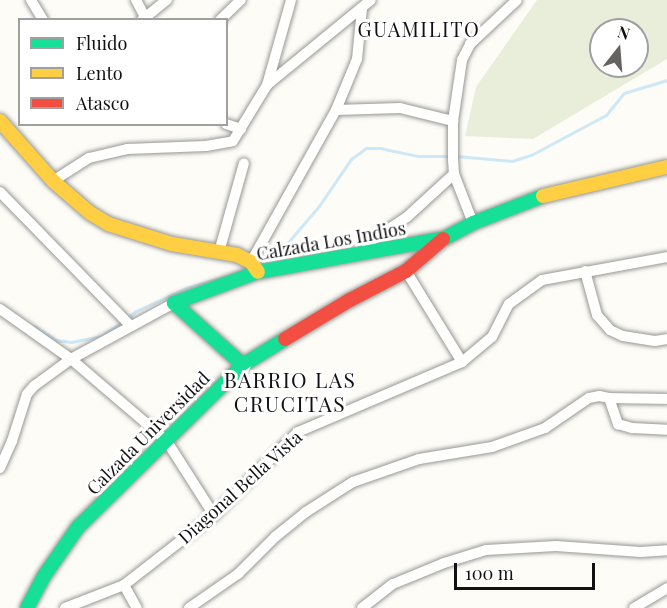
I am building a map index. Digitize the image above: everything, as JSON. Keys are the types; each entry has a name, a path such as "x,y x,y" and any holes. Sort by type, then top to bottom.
{"street":[{"path":"32,0 42,18"},
{"path":"136,0 143,18 167,0"},
{"path":"222,18 241,0"},
{"path":"53,181 89,158 127,148 206,146 234,141 267,85 291,0"},
{"path":"267,85 371,0"},
{"path":"473,223 454,174 452,153 453,121 462,60 471,44 517,0"},
{"path":"0,121 53,181 90,213 127,232 172,244 237,255 254,267 336,110 357,59 362,9"},
{"path":"336,110 400,108 453,121"},
{"path":"228,125 241,129"},
{"path":"219,252 244,163"},
{"name":"Calzada Los Indios","path":"0,468 27,394 34,386 71,359 128,324 174,303 254,267 362,255 445,238 473,223 550,193 667,167"},
{"path":"362,255 371,241 407,217 454,174"},
{"path":"0,192 128,324"},
{"name":"Calzada Universidad","path":"27,608 44,576 78,527 243,365 350,300 406,271 445,238"},
{"name":"Diagonal Bella Vista","path":"65,608 124,585 214,516 298,432 462,362 492,337 509,304 521,293 542,280 667,257"},
{"path":"406,271 462,362"},
{"path":"585,271 597,315 610,330 623,336 656,341 667,339"},
{"path":"174,303 243,365"},
{"path":"0,309 71,359 166,440 214,516"},
{"path":"189,608 238,574 275,537 306,512 353,482 419,459 492,447 545,428 589,398 599,396 667,399"},
{"path":"609,398 618,424 632,428 667,430"},
{"path":"362,608 393,584 444,562 486,550 556,546 641,552 667,550"},
{"path":"124,585 137,608"},
{"path":"634,608 667,588"}],"green space":[{"path":"537,0 667,0 667,59 649,70 649,18 589,18 589,78 635,78 533,139 465,136 476,87"}],"waterway":[{"path":"261,264 278,254 319,206 351,159 366,148 380,148 418,156 456,156 512,161 531,155 606,115 624,93 667,80"},
{"path":"128,317 186,288 226,276"},
{"path":"34,326 56,340 71,342 101,336 123,321"}],"traffic: fast":[{"path":"243,365 174,303 258,272 445,238 473,223 543,196"},
{"path":"27,608 44,576 78,527 243,365 285,339"}],"traffic: slow":[{"path":"0,121 53,181 90,213 108,224 172,244 237,255 251,262 258,272"},
{"path":"543,196 667,167"}],"traffic: jam":[{"path":"285,339 350,300 406,271 443,239"}],"district":[{"name":"GUAMILITO","path":"419,28"},
{"name":"BARRIO LAS CRUCITAS","path":"290,391"}]}
